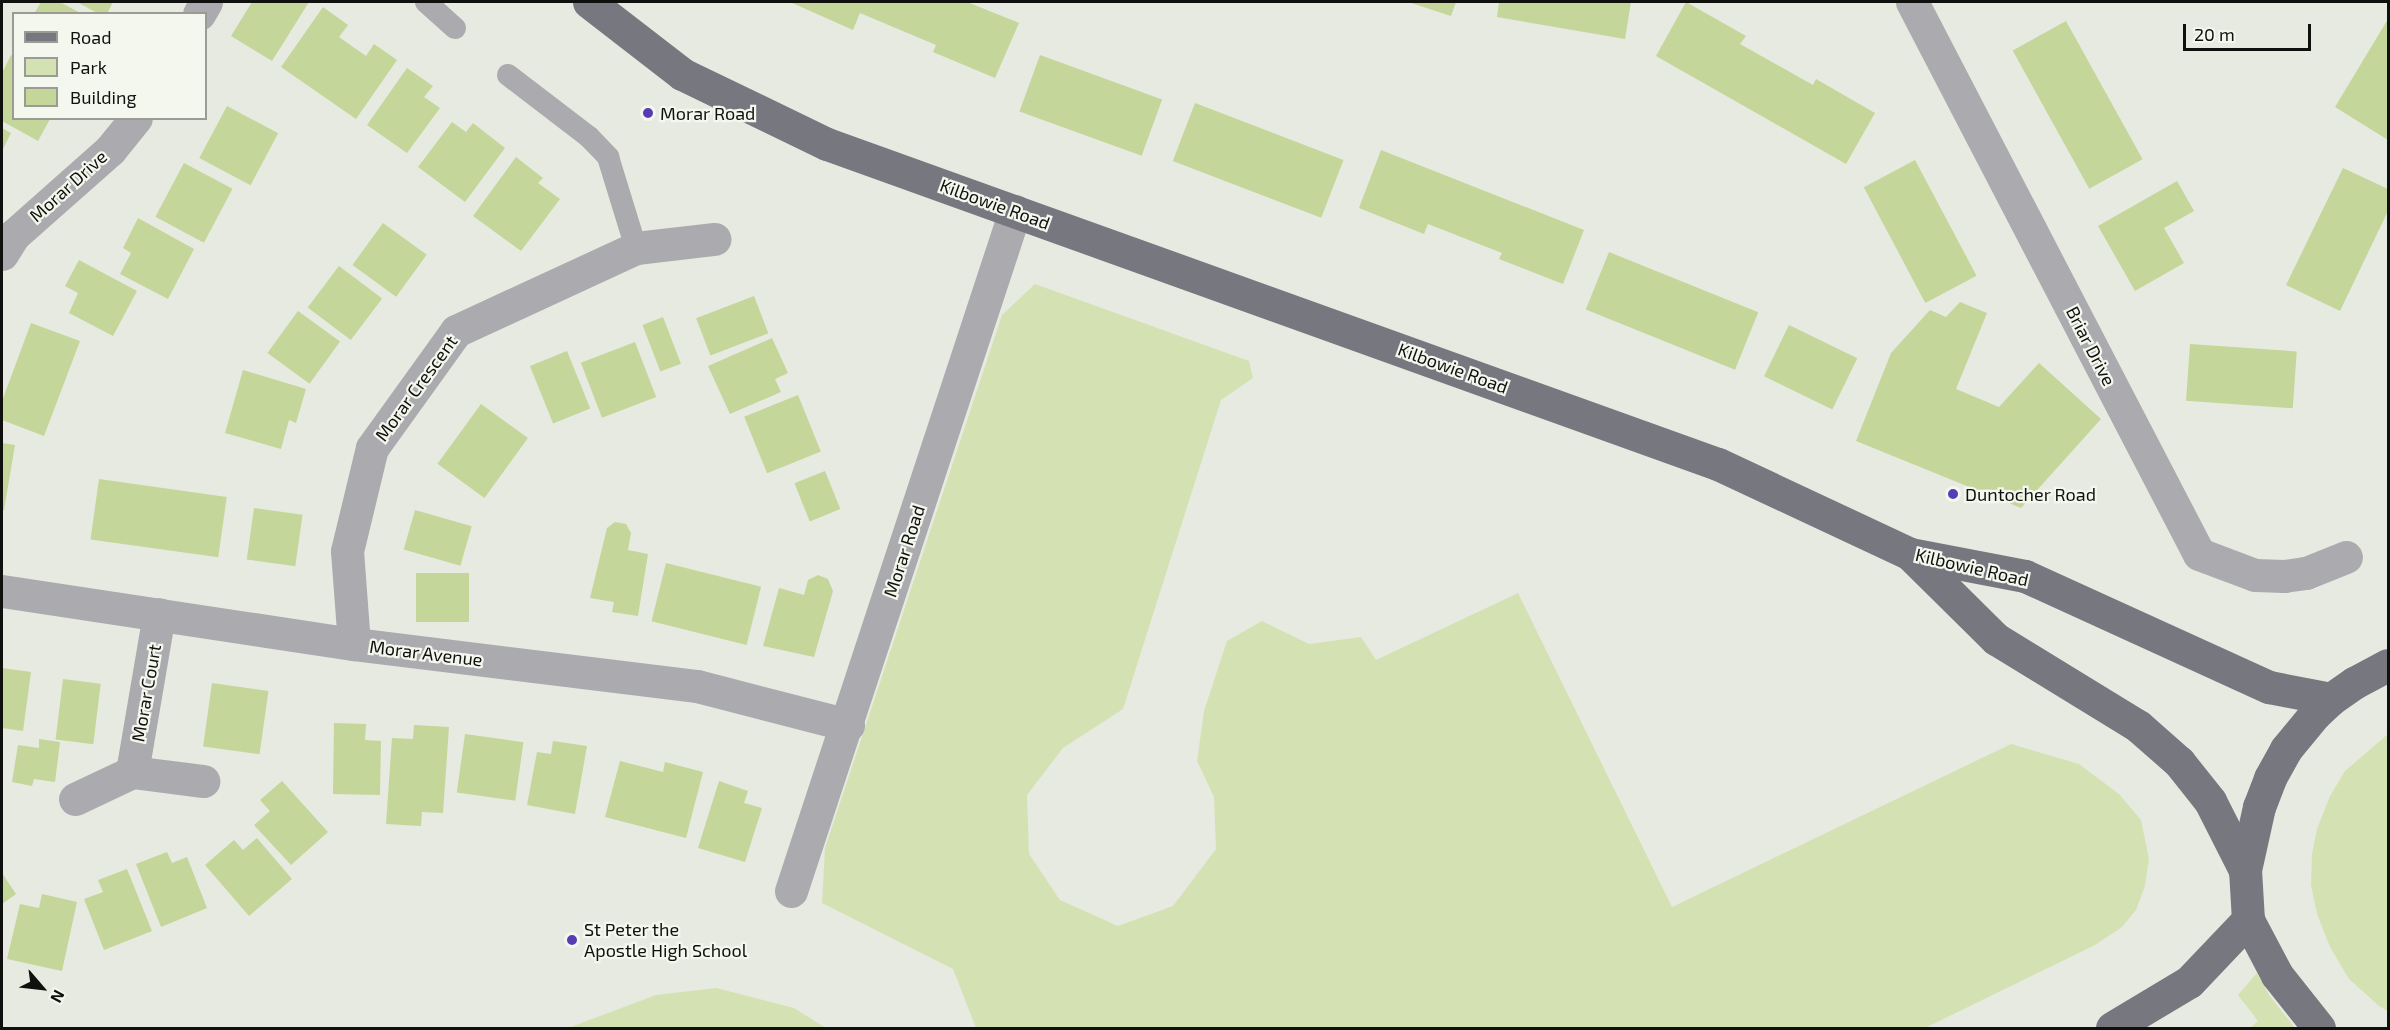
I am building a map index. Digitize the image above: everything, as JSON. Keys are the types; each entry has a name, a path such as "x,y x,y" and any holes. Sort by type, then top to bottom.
{"main road":[{"name":"Kilbowie Road","path":"590,2 682,74 827,144 1718,464 1910,554 2025,576 2268,687 2331,699"},
{"path":"1910,554 1996,639 2138,726 2180,762 2210,801 2245,870"},
{"path":"2319,1029 2277,975 2248,920 2245,870 2259,807 2270,777 2300,731 2331,699 2354,683 2388,665"},
{"path":"2112,1029 2189,982 2248,920"}],"street":[{"name":"Briar Drive","path":"1912,2 2199,554 2255,574 2284,576 2306,573 2346,557"},
{"name":"Morar Drive","path":"2,254 14,234 110,150 134,120"},
{"name":"Morar Road","path":"791,891 848,725 1015,211"},
{"name":"Morar Crescent","path":"354,644 347,551 372,448 456,331 636,248 714,239"},
{"name":"Morar Avenue","path":"2,591 354,644 697,686 848,725"},
{"name":"Morar Court","path":"132,772 159,614"},
{"path":"75,799 132,772 202,781"}],"lane":[{"path":"426,2 455,28"},
{"path":"508,75 589,136 608,157 636,248"}],"green space":[{"path":"1035,284 1249,361 1253,378 1221,400 1123,709 1063,748 1027,795 1029,854 1060,900 1118,926 1173,906 1216,849 1214,797 1197,761 1204,711 1227,641 1262,621 1309,644 1361,637 1376,660 1518,593 1672,907 2011,744 2079,764 2119,794 2141,820 2149,859 2145,886 2136,910 2122,927 2095,945 1925,1028 976,1028 953,969 822,903 825,848 1002,315"},
{"path":"2388,734 2388,1011 2379,1006 2349,979 2330,947 2317,914 2311,885 2312,854 2317,829 2330,796 2345,771"},
{"path":"2257,973 2269,995 2295,1028 2250,1028 2258,1021 2238,995"},
{"path":"716,988 794,1008 826,1028 568,1028 656,995"}],"building":[{"path":"41,2 60,2 78,12 35,12"},
{"path":"77,2 113,2 108,12 95,12"},
{"path":"252,2 309,2 272,61 231,36"},
{"path":"790,2 967,2 1019,23 995,78 933,52 936,45 860,13 853,30"},
{"path":"1408,2 1456,2 1451,16"},
{"path":"1499,2 1631,2 1625,39 1497,17"},
{"path":"1686,2 1746,36 1740,44 1813,85 1816,79 1875,113 1846,164 1656,56"},
{"path":"323,7 348,25 339,37 366,56 374,44 397,60 356,119 281,67"},
{"path":"2388,19 2388,140 2335,107"},
{"path":"2066,21 2143,159 2089,189 2013,51"},
{"path":"11,55 12,120 49,120 38,141 2,121 2,73"},
{"path":"1040,55 1162,99 1142,156 1019,111"},
{"path":"407,68 433,86 424,97 440,108 407,153 367,125"},
{"path":"1195,103 1343,160 1321,218 1173,161"},
{"path":"227,106 278,133 251,185 199,158"},
{"path":"452,122 466,132 473,123 505,148 465,202 418,167"},
{"path":"2,128 11,133 2,151"},
{"path":"1381,150 1584,230 1563,284 1499,259 1502,253 1428,224 1424,234 1359,208"},
{"path":"516,157 543,178 538,183 560,199 521,251 473,216"},
{"path":"1915,160 1977,276 1925,303 1864,187"},
{"path":"184,163 233,189 204,243 155,217"},
{"path":"2343,168 2388,189 2388,211 2340,311 2286,285"},
{"path":"2177,181 2194,211 2164,228 2184,263 2135,291 2098,226"},
{"path":"138,218 194,249 168,299 120,274 131,253 123,248"},
{"path":"383,223 427,255 396,297 352,265"},
{"path":"1609,252 1758,312 1735,370 1586,309"},
{"path":"79,260 137,291 113,336 69,313 78,293 65,286"},
{"path":"339,266 382,298 351,340 308,308"},
{"path":"754,296 768,333 710,356 696,318"},
{"path":"1960,302 1987,313 1956,389 1999,407 2039,363 2101,419 2021,508 1856,441 1891,353 1930,310 1946,317"},
{"path":"298,311 340,342 310,384 267,353"},
{"path":"663,317 681,364 660,372 642,325"},
{"path":"31,323 80,341 44,436 2,420 2,401"},
{"path":"1789,325 1857,358 1832,410 1764,376"},
{"path":"772,338 788,373 775,379 781,392 730,414 708,366"},
{"path":"635,342 656,397 602,418 581,363"},
{"path":"2190,344 2297,351 2293,408 2186,401"},
{"path":"567,351 590,408 553,423 530,366"},
{"path":"243,370 306,389 296,423 289,420 281,449 225,433"},
{"path":"798,395 821,452 767,473 744,417"},
{"path":"481,404 528,438 484,498 438,464"},
{"path":"2,443 15,445 4,510 2,510"},
{"path":"825,471 840,509 810,521 794,483"},
{"path":"99,479 227,497 218,557 91,539"},
{"path":"254,508 303,515 295,566 247,559"},
{"path":"415,510 472,526 460,566 404,549"},
{"path":"615,522 626,524 631,533 628,550 648,554 638,616 612,612 614,602 590,598 607,528"},
{"path":"666,563 761,587 747,645 651,621"},
{"path":"416,573 469,573 469,622 416,622"},
{"path":"818,575 828,579 833,591 814,657 763,646 779,588 804,595 808,580"},
{"path":"2,668 31,672 23,731 2,728"},
{"path":"63,679 101,684 93,744 56,740"},
{"path":"212,683 268,691 260,754 203,746"},
{"path":"334,723 366,724 365,740 381,741 380,795 333,794"},
{"path":"414,725 449,727 443,813 422,812 421,826 386,824 392,738 413,739"},
{"path":"465,734 523,742 515,801 457,792"},
{"path":"39,739 60,742 55,782 34,779 32,786 12,782 18,745 39,748"},
{"path":"553,741 587,746 575,814 527,805 537,752 551,754"},
{"path":"620,761 663,772 665,762 703,772 686,838 605,817"},
{"path":"282,781 328,832 291,865 254,825 270,811 260,800"},
{"path":"719,781 748,791 744,803 762,808 745,862 698,848"},
{"path":"257,838 292,879 249,916 205,865 234,840 243,850"},
{"path":"167,852 172,863 187,857 207,908 161,927 136,864"},
{"path":"127,869 152,931 104,950 84,899 103,892 98,880"},
{"path":"2,873 16,894 2,904"},
{"path":"42,894 77,902 62,971 7,959 20,904 39,908"}],"place":[{"name":"Morar Road","path":"648,113"},
{"name":"Duntocher Road","path":"1953,494"},
{"name":"St Peter the Apostle High School","path":"572,940"}]}
